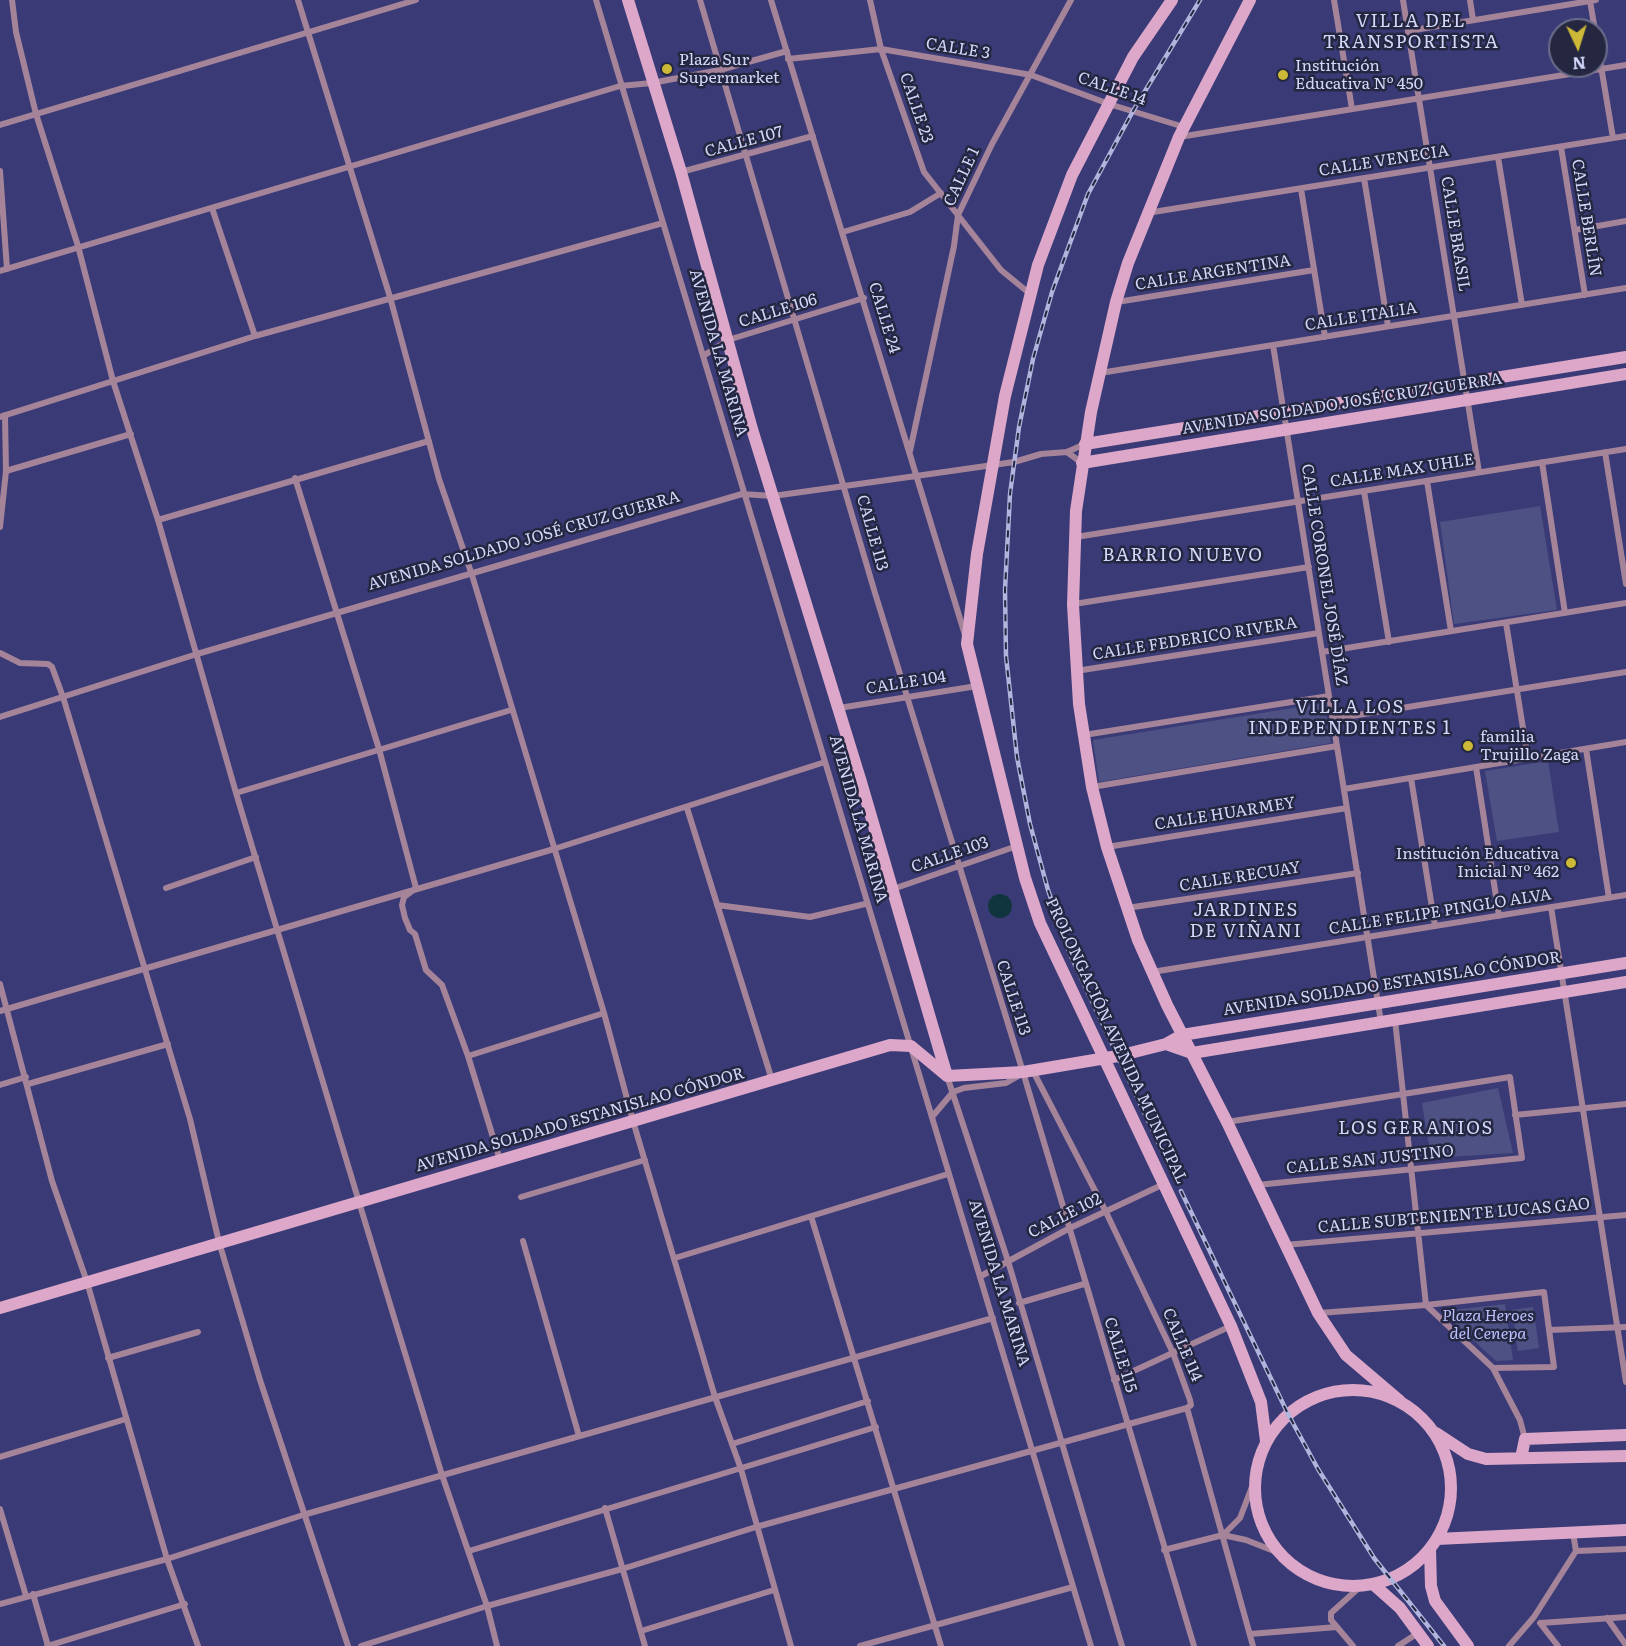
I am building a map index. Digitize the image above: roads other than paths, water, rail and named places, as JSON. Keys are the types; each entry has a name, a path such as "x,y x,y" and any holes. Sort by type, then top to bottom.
{"street":[{"path":"12,0 16,32 36,114 78,246 113,381 158,520 236,793 279,929 359,1202 442,1475 488,1606 497,1646"},
{"path":"298,0 390,297 429,441 472,575 604,1013 633,1121 715,1397 741,1469 791,1646"},
{"path":"0,125 416,0"},
{"name":"AVENIDA LA MARINA","path":"596,0 742,494 825,762 865,904 911,1046 1091,1646"},
{"name":"AVENIDA LA MARINA","path":"628,0 681,172 773,496 947,1076 1008,1261 1122,1646"},
{"name":"CALLE 113","path":"700,0 744,156 795,319 958,867 1028,1071"},
{"name":"CALLE 24","path":"771,0 864,298 967,644"},
{"name":"CALLE 23","path":"870,0 881,49 924,172 1001,270 1029,293"},
{"name":"CALLE 1","path":"910,452 954,246 958,215 992,144 1071,0"},
{"name":"PROLONGACIÓN AVENIDA MUNICIPAL","path":"1172,0 1133,57 1072,176 1029,293 1012,362 993,465 972,587 967,644 1017,846 1040,923 1231,1326 1261,1402 1266,1441 1255,1479 1255,1502 1261,1524 1279,1553 1296,1568 1316,1579 1338,1585 1367,1585 1405,1571 1434,1544 1447,1519 1452,1485 1449,1462 1434,1431 1419,1414 1400,1401 1346,1354 1318,1313 1152,972 1126,908 1107,847 1092,787 1083,735 1076,671 1073,604 1075,537 1082,463 1116,302 1147,213 1182,132 1250,0"},
{"path":"1334,0 1352,109"},
{"name":"CALLE BRASIL","path":"1403,0 1479,472"},
{"path":"1470,0 1473,20"},
{"path":"1537,0 1538,9"},
{"path":"1408,31 1593,1 1594,18"},
{"name":"CALLE 3","path":"788,59 881,49 1031,75"},
{"path":"0,171 3,270 620,86 652,83 720,70 787,51"},
{"path":"1608,68 1626,65"},
{"name":"CALLE 14","path":"1031,75 1182,132"},
{"path":"1182,132 1352,109 1548,77"},
{"path":"1603,78 1613,138"},
{"name":"CALLE 107","path":"681,172 813,136"},
{"name":"CALLE VENECIA","path":"1147,213 1626,136"},
{"name":"CALLE BERLÍN","path":"1561,147 1585,294"},
{"path":"1498,157 1522,305"},
{"path":"1364,178 1388,326"},
{"path":"1301,189 1325,337"},
{"path":"843,231 910,212 941,193"},
{"path":"212,208 255,336"},
{"path":"1575,230 1626,221"},
{"path":"0,527 6,471 3,416 255,336 663,223"},
{"name":"CALLE ARGENTINA","path":"1116,302 1314,270"},
{"name":"CALLE ITALIA","path":"1100,373 1626,288"},
{"name":"CALLE 106","path":"703,356 728,340 864,298"},
{"name":"CALLE CORONEL JOSÉ DÍAZ","path":"1273,345 1382,1022"},
{"name":"AVENIDA SOLDADO JOSÉ CRUZ GUERRA","path":"0,717 197,654 742,494 773,496 993,465 1041,454 1067,452 1085,444 1626,357"},
{"name":"AVENIDA SOLDADO JOSÉ CRUZ GUERRA","path":"1082,463 1626,374"},
{"path":"6,471 131,434"},
{"path":"158,520 295,478 429,441"},
{"name":"CALLE MAX UHLE","path":"1075,537 1626,449"},
{"path":"1067,452 1082,463"},
{"path":"1605,452 1626,584"},
{"path":"1542,462 1565,613"},
{"path":"295,478 379,749 416,888"},
{"path":"1427,481 1451,631"},
{"path":"1364,491 1389,642"},
{"path":"1073,604 1309,567"},
{"path":"1322,652 1626,603"},
{"path":"1506,622 1528,759"},
{"name":"CALLE FEDERICO RIVERA","path":"1076,671 1319,633"},
{"path":"0,653 20,663 48,664 52,668 63,697 190,1119 219,1242 303,1515 348,1646"},
{"path":"1333,719 1626,672"},
{"name":"CALLE 104","path":"838,708 978,686"},
{"path":"1083,735 1329,696"},
{"path":"236,793 512,710"},
{"path":"1344,789 1626,742"},
{"path":"1092,787 1337,746"},
{"path":"1586,749 1609,898"},
{"path":"0,1011 554,849 825,762"},
{"path":"1476,767 1499,916"},
{"path":"1411,778 1435,926"},
{"path":"687,808 772,1080"},
{"name":"CALLE HUARMEY","path":"1107,847 1347,808"},
{"name":"CALLE 103","path":"893,890 1017,846"},
{"path":"166,888 256,857"},
{"name":"CALLE RECUAY","path":"1126,908 1358,873"},
{"path":"416,888 404,897 402,905 405,918 410,930 415,934 426,970 442,985 468,1056 500,1160"},
{"name":"CALLE FELIPE PINGLO ALVA","path":"1152,972 1626,895"},
{"path":"717,905 810,917 865,904"},
{"path":"1551,907 1626,1382"},
{"name":"AVENIDA SOLDADO ESTANISLAO CÓNDOR","path":"947,1076 1028,1071 1105,1059 1166,1044 1182,1035 1626,963"},
{"path":"1166,1044 1192,1053 1626,982"},
{"path":"0,984 52,1181 87,1282 167,1559 185,1604 198,1646"},
{"path":"468,1056 604,1013"},
{"path":"1395,1020 1426,1305 1493,1368 1515,1410 1525,1439 1521,1458"},
{"path":"28,1084 168,1044"},
{"name":"AVENIDA SOLDADO ESTANISLAO CÓNDOR","path":"0,1308 890,1045 911,1046"},
{"path":"911,1046 947,1076"},
{"path":"932,1117 953,1092 964,1088 1006,1083 1028,1071"},
{"name":"CALLE 114","path":"1028,1071 1105,1210 1173,1353 1190,1400 1191,1405 1187,1408 1253,1646"},
{"name":"CALLE 115","path":"1028,1071 1068,1229 1194,1646"},
{"path":"0,1084 26,1077"},
{"path":"1227,1122 1510,1077 1515,1114 1626,1104"},
{"name":"CALLE SAN JUSTINO","path":"1256,1185 1522,1158 1515,1114"},
{"path":"521,1197 645,1160"},
{"path":"675,1258 948,1174"},
{"name":"CALLE 102","path":"981,1276 1105,1210 1164,1184"},
{"name":"CALLE SUBTENIENTE LUCAS GAO","path":"1285,1245 1626,1215"},
{"path":"811,1216 941,1646"},
{"path":"523,1241 579,1436"},
{"path":"1019,1303 1084,1284"},
{"path":"1318,1313 1426,1305 1545,1292 1554,1367 1493,1368"},
{"path":"0,1604 167,1559 303,1515 993,1318"},
{"path":"1114,1380 1231,1326"},
{"path":"1550,1330 1626,1327"},
{"path":"108,1358 198,1332"},
{"name":"PROLONGACIÓN AVENIDA MUNICIPAL","path":"1266,1441 1292,1410 1322,1394 1345,1390 1368,1390 1400,1401"},
{"path":"732,1444 868,1401"},
{"path":"361,1646 756,1527 1187,1408"},
{"path":"0,1457 126,1419"},
{"path":"469,1551 876,1427"},
{"path":"1434,1431 1468,1454 1486,1459 1626,1456"},
{"path":"1525,1439 1626,1434"},
{"path":"1223,1535 1240,1518 1255,1479"},
{"path":"0,1509 48,1646 185,1604"},
{"path":"605,1509 645,1646"},
{"path":"1434,1544 1626,1530"},
{"path":"1509,1646 1534,1617 1576,1551 1573,1533"},
{"path":"1164,1550 1223,1535 1246,1540 1279,1553"},
{"name":"PROLONGACIÓN AVENIDA MUNICIPAL","path":"1434,1544 1431,1586 1435,1601 1468,1646"},
{"path":"1576,1551 1626,1549"},
{"path":"1353,1646 1331,1620 1331,1613 1367,1585 1400,1608 1428,1646"},
{"path":"860,1646 1073,1587"},
{"path":"641,1631 774,1590"},
{"path":"1534,1617 1558,1646"},
{"path":"1541,1623 1626,1617"},
{"path":"1607,1618 1626,1645"},
{"path":"1250,1634 1337,1627"},
{"path":"1398,1646 1418,1633"}],"railway":[{"path":"1175,1178 1070,954 1048,890 1030,824 1017,757 1006,656 1005,590 1010,494 1019,427 1033,359 1052,292 1088,194 1133,111 1200,0"},
{"path":"1181,1191 1288,1414 1318,1469 1374,1558 1444,1646"}],"place":[{"name":"Plaza Sur Supermarket","path":"667,69"},
{"name":"Institución Educativa Nº 450","path":"1283,75"},
{"name":"familia Trujillo Zaga","path":"1468,746"},
{"name":"Institución Educativa Inicial Nº 462","path":"1571,863"}],"district":[{"name":"VILLA DEL TRANSPORTISTA","path":"1411,32"},
{"name":"BARRIO NUEVO","path":"1183,556"},
{"name":"VILLA LOS INDEPENDIENTES 1","path":"1350,718"},
{"name":"JARDINES DE VIÑANI","path":"1246,921"},
{"name":"LOS GERANIOS","path":"1416,1129"}],"park label":[{"name":"Plaza Heroes del Cenepa","path":"1488,1325"}]}
